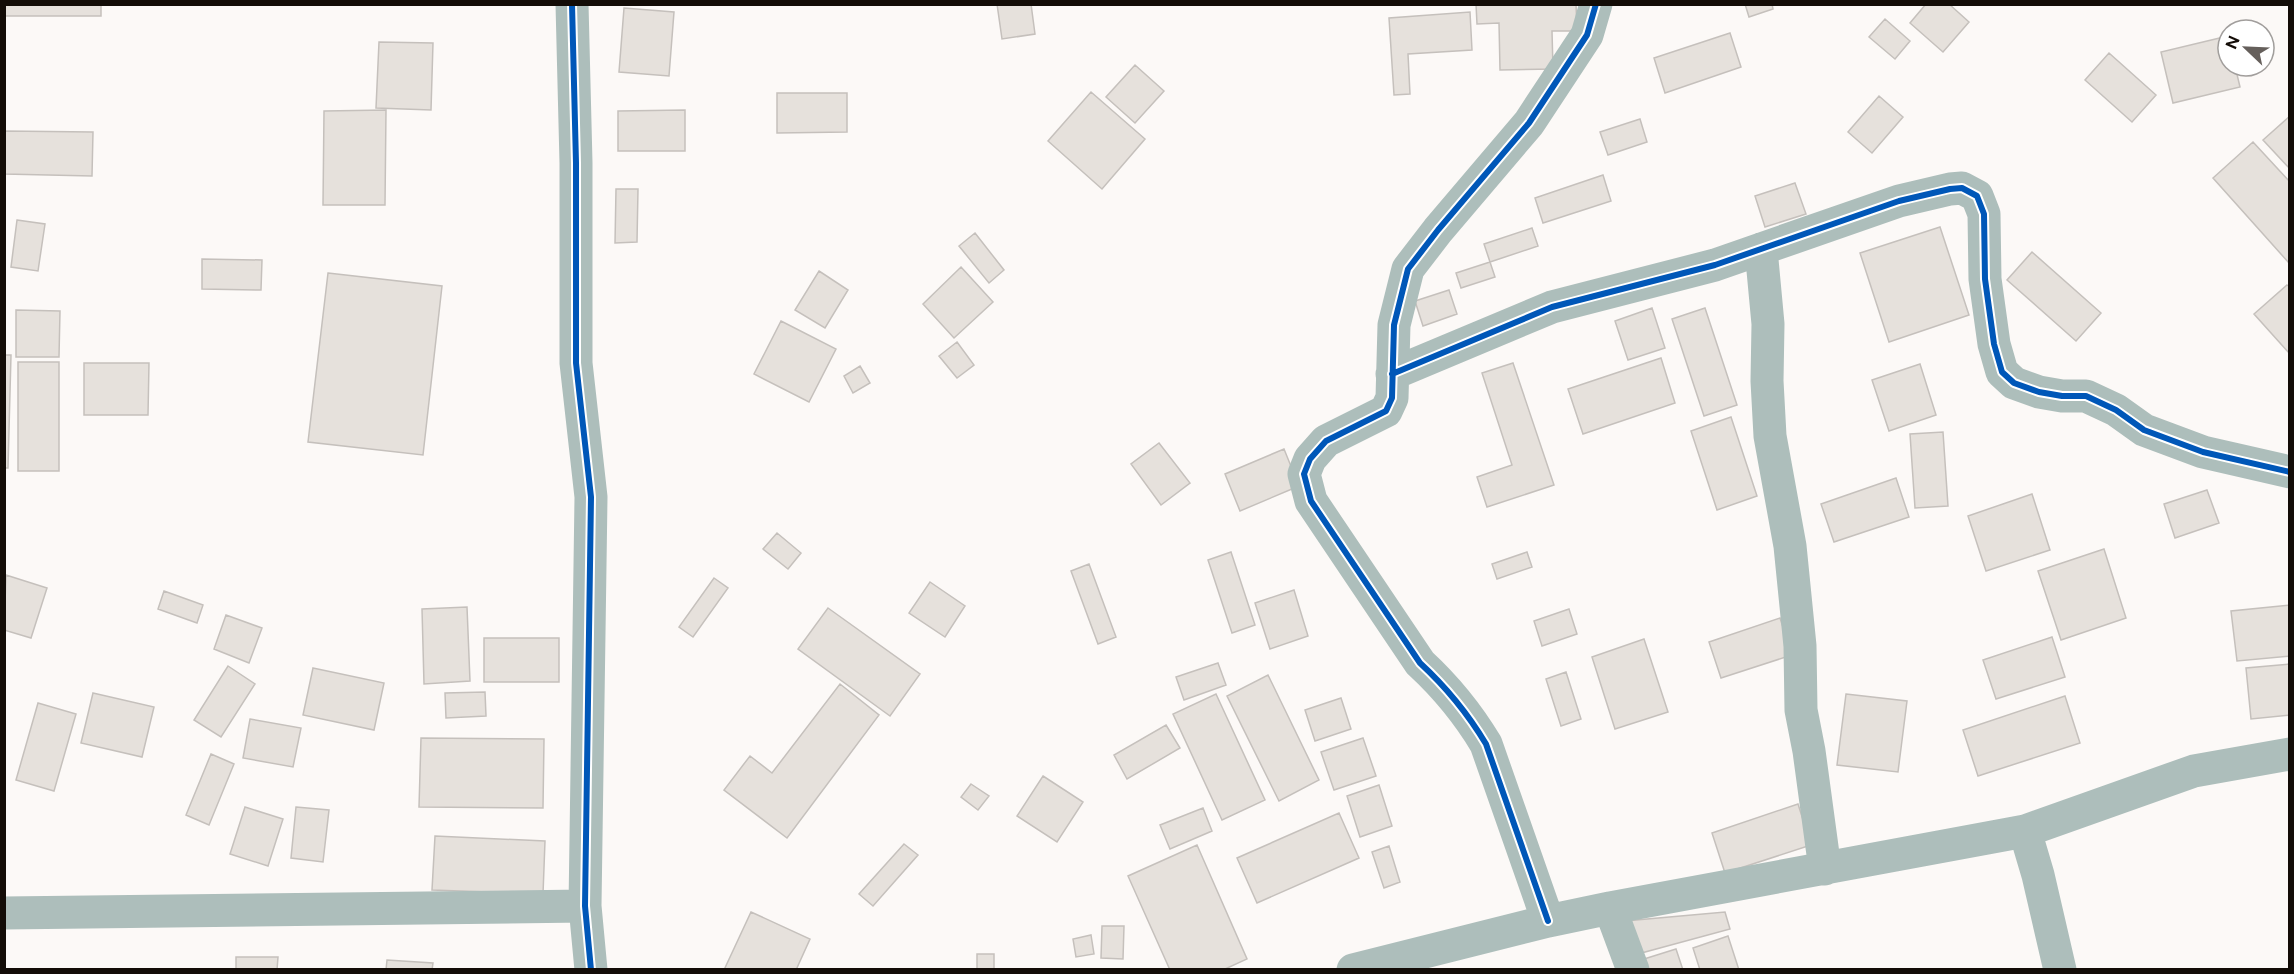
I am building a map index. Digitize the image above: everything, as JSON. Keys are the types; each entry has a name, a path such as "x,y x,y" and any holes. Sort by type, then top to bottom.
{"street":[{"path":"572,4 576,163 576,363 591,497 585,906 591,969"},
{"path":"1548,921 1486,744 1472,720 1440,681 1420,663 1311,501 1304,474 1310,459 1326,441 1386,411 1392,398 1394,325 1408,269 1529,123 1587,35 1596,4"},
{"path":"1392,374 1552,307 1715,265 1899,201 1962,188 1977,196 1984,214 1985,279 1994,344 2002,372 2014,383 2039,392 2062,396 2086,396 2116,410 2144,430 2203,452 2289,472"},
{"path":"1761,249 1768,324 1767,381 1770,436 1790,546 1800,646 1801,710 1825,869"},
{"path":"1353,969 1610,908 2025,831 2194,771 2289,754"},
{"path":"2025,831 2060,969"},
{"path":"4,913 585,906"},
{"path":"1610,908 1633,969"}],"building":[{"path":"4,4 101,4 101,16 4,16"},
{"path":"997,4 1031,4 1035,34 1002,39"},
{"path":"1476,4 1576,4 1577,31 1552,31 1553,69 1500,70 1499,23 1477,24"},
{"path":"1745,4 1772,4 1773,9 1749,17"},
{"path":"1926,4 1949,4 1969,22 1943,52 1910,23"},
{"path":"624,8 674,12 669,76 619,72"},
{"path":"1470,12 1472,50 1408,54 1410,94 1394,95 1389,18"},
{"path":"1885,19 1910,41 1895,59 1869,37"},
{"path":"1730,33 1741,67 1665,93 1654,58"},
{"path":"2216,39 2216,78 2238,78 2240,87 2173,103 2161,52"},
{"path":"379,42 433,43 431,110 376,108"},
{"path":"2109,53 2156,95 2132,122 2085,80"},
{"path":"1135,65 1164,91 1135,123 1106,97"},
{"path":"1091,92 1145,139 1102,189 1048,141"},
{"path":"777,93 847,93 847,132 777,133"},
{"path":"1879,96 1903,117 1872,153 1848,132"},
{"path":"386,110 385,205 323,205 324,111"},
{"path":"685,110 685,151 618,151 618,111"},
{"path":"2290,116 2290,169 2263,140"},
{"path":"1640,119 1647,142 1608,155 1600,132"},
{"path":"4,131 93,132 92,176 4,174"},
{"path":"2253,142 2290,182 2289,263 2213,178"},
{"path":"1603,175 1611,201 1543,223 1535,198"},
{"path":"1795,183 1806,214 1765,227 1755,196"},
{"path":"616,189 638,189 637,242 615,243"},
{"path":"17,220 45,224 38,271 11,267"},
{"path":"1940,227 1969,315 1889,342 1860,253"},
{"path":"1532,228 1538,246 1490,262 1484,244"},
{"path":"975,233 1004,270 989,283 959,246"},
{"path":"2032,252 2101,313 2076,341 2007,280"},
{"path":"202,259 262,260 261,290 202,289"},
{"path":"1490,262 1495,277 1461,288 1456,273"},
{"path":"961,267 993,302 954,338 923,304"},
{"path":"819,271 848,290 825,328 795,310"},
{"path":"328,273 442,286 423,455 308,442"},
{"path":"2287,285 2290,287 2290,354 2254,314"},
{"path":"1449,290 1457,314 1423,326 1415,301"},
{"path":"1652,308 1665,348 1628,360 1615,321"},
{"path":"1705,308 1737,405 1704,416 1672,319"},
{"path":"16,310 60,311 59,357 16,357"},
{"path":"781,321 836,349 809,402 754,374"},
{"path":"957,342 974,365 957,378 939,356"},
{"path":"4,355 11,355 8,468 4,468"},
{"path":"1661,358 1675,403 1583,434 1568,389"},
{"path":"18,362 59,362 59,471 18,471"},
{"path":"84,363 149,363 148,415 84,415"},
{"path":"1513,363 1554,485 1487,507 1477,477 1512,465 1482,373"},
{"path":"1920,364 1936,415 1889,431 1872,380"},
{"path":"860,366 870,383 853,393 844,376"},
{"path":"1731,417 1757,496 1717,510 1691,431"},
{"path":"1943,432 1948,506 1915,508 1910,434"},
{"path":"1159,443 1190,483 1161,505 1131,464"},
{"path":"1284,449 1299,486 1240,511 1225,474"},
{"path":"1896,478 1909,517 1834,542 1821,504"},
{"path":"2207,490 2219,523 2175,538 2164,504"},
{"path":"2032,494 2050,550 1986,571 1968,516"},
{"path":"777,533 801,553 788,569 763,549"},
{"path":"2104,549 2126,618 2061,640 2038,571"},
{"path":"1231,552 1255,625 1232,633 1208,560"},
{"path":"1527,552 1532,567 1497,579 1492,564"},
{"path":"1089,564 1116,637 1098,644 1071,571"},
{"path":"6,575 47,588 31,638 4,630"},
{"path":"714,578 728,588 693,637 679,627"},
{"path":"930,582 965,606 945,637 909,613"},
{"path":"1294,590 1308,636 1270,649 1255,603"},
{"path":"164,591 203,605 197,623 158,609"},
{"path":"2290,605 2290,656 2237,661 2231,611"},
{"path":"467,607 470,681 424,684 422,609"},
{"path":"828,608 920,674 890,716 798,649"},
{"path":"1569,609 1577,634 1542,646 1534,621"},
{"path":"226,615 262,628 249,663 214,649"},
{"path":"1780,618 1792,655 1721,678 1709,642"},
{"path":"2052,637 2065,677 1996,699 1983,660"},
{"path":"484,638 559,638 559,682 484,682"},
{"path":"1644,639 1668,712 1615,729 1592,657"},
{"path":"1218,663 1226,685 1184,700 1176,677"},
{"path":"2290,664 2290,715 2251,719 2246,668"},
{"path":"228,666 255,684 221,737 194,720"},
{"path":"313,668 384,683 374,730 303,715"},
{"path":"1566,672 1581,719 1561,726 1546,679"},
{"path":"1268,675 1319,780 1279,801 1227,696"},
{"path":"840,684 879,715 787,838 724,790 750,756 772,773"},
{"path":"485,692 486,716 446,718 445,693"},
{"path":"93,693 154,707 142,757 81,743"},
{"path":"1216,694 1265,800 1222,820 1173,714"},
{"path":"1846,694 1907,701 1898,772 1837,765"},
{"path":"2065,696 2080,743 1978,776 1963,730"},
{"path":"1341,698 1351,729 1315,741 1305,710"},
{"path":"38,703 76,714 54,791 16,780"},
{"path":"250,719 301,728 293,767 243,758"},
{"path":"1166,725 1180,748 1127,779 1114,755"},
{"path":"421,738 544,739 543,808 419,807"},
{"path":"1363,738 1376,776 1334,790 1321,752"},
{"path":"211,754 234,764 209,825 186,815"},
{"path":"1043,776 1083,802 1057,842 1017,816"},
{"path":"971,784 989,796 978,810 961,797"},
{"path":"1379,785 1392,826 1360,837 1347,796"},
{"path":"1798,804 1811,845 1725,873 1712,833"},
{"path":"245,807 283,819 268,866 230,854"},
{"path":"296,807 329,810 323,862 291,858"},
{"path":"1203,808 1212,831 1170,849 1160,825"},
{"path":"1339,813 1359,858 1257,903 1237,858"},
{"path":"435,836 545,841 543,894 432,890"},
{"path":"904,844 918,855 873,906 859,894"},
{"path":"1197,845 1247,959 1223,970 1170,970 1128,876"},
{"path":"1389,846 1400,882 1384,888 1372,852"},
{"path":"751,912 810,939 796,970 724,970"},
{"path":"1725,912 1730,929 1634,955 1625,921"},
{"path":"1102,926 1124,926 1123,959 1101,958"},
{"path":"1091,935 1094,954 1076,957 1073,939"},
{"path":"1728,936 1739,970 1700,970 1693,948"},
{"path":"1676,949 1683,970 1648,970 1644,959"},
{"path":"977,954 994,954 994,970 977,970"},
{"path":"236,957 278,957 277,970 236,970"},
{"path":"387,960 433,963 432,970 386,970"}],"cycle path":[{"path":"572,4 576,163 576,363 591,497 585,906 591,970"},
{"path":"1548,921 1486,744 1456,701 1420,663 1311,501 1304,474 1310,459 1326,441 1386,411 1392,398 1394,325 1408,269 1529,123 1587,35 1596,4"},
{"path":"1392,374 1552,307 1715,265 1899,201 1962,188 1977,196 1984,214 1985,279 1994,344 2002,372 2014,383 2039,392 2062,396 2086,396 2116,410 2144,430 2203,452 2290,472"}]}
